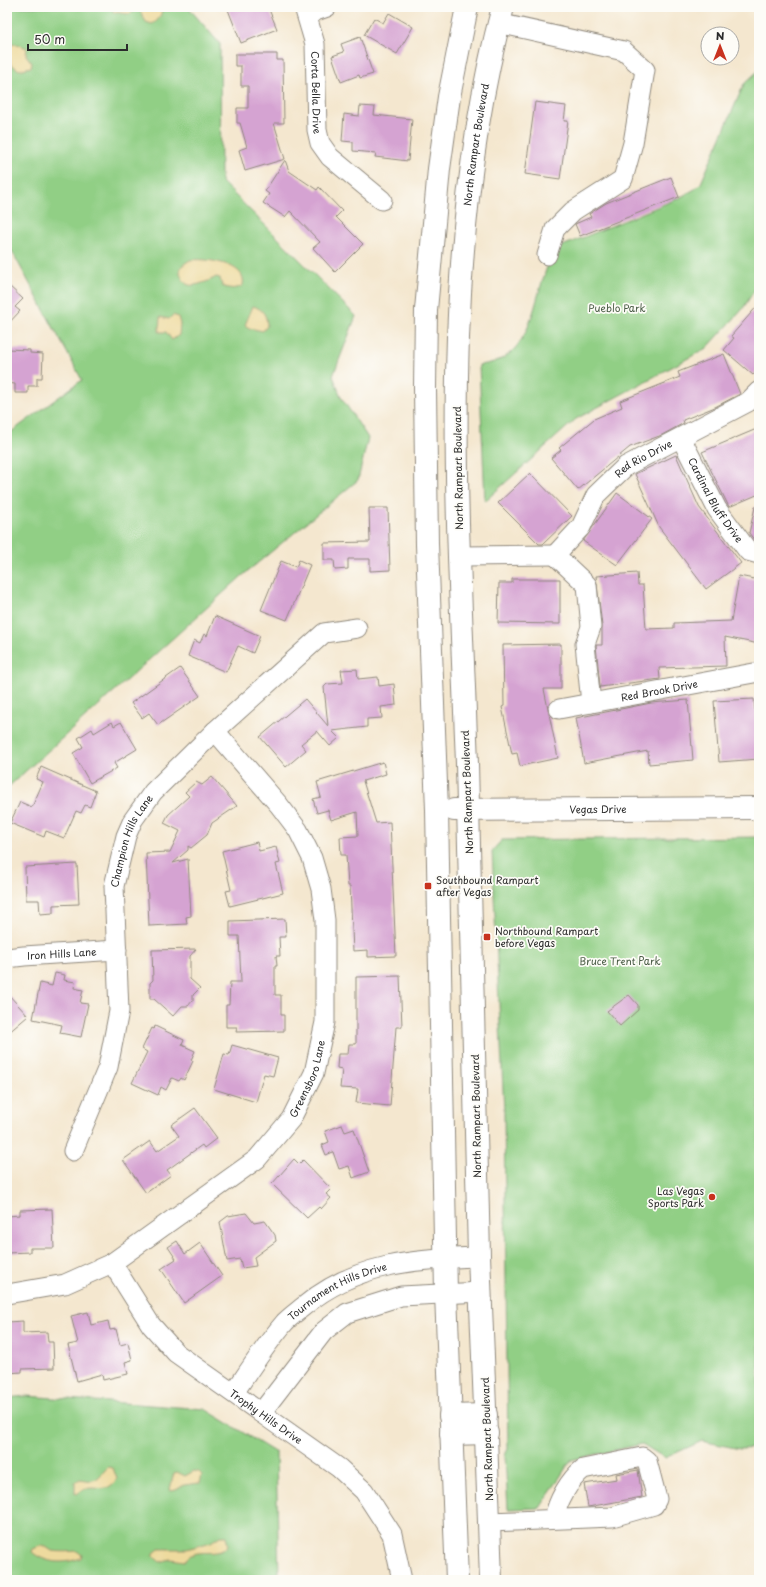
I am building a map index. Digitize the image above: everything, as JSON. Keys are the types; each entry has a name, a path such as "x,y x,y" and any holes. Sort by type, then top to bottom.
{"main road":[{"path":"457,1580 446,1293 438,810 427,544 425,388 432,237 449,96 466,7"},
{"name":"North Rampart Boulevard","path":"491,1580 479,1257 468,810 470,556 456,388 457,341 471,166 481,102 501,15"},
{"path":"449,96 481,102"},
{"name":"Vegas Drive","path":"438,810 759,808"},
{"path":"451,1425 486,1424"}],"street":[{"path":"306,10 327,7"},
{"name":"Corta Bella Drive","path":"306,10 315,44 317,130 320,143 330,157 382,200"},
{"path":"501,15 624,51 645,70 633,143 623,179 573,211 555,229 547,255"},
{"name":"Red Rio Drive","path":"555,555 582,527 596,495 626,466 748,402 759,391"},
{"name":"Cardinal Bluff Drive","path":"681,438 717,509 748,551 759,554"},
{"path":"470,556 555,555 587,585 591,627 585,644 591,703"},
{"name":"Champion Hills Lane","path":"73,1151 108,1068 119,1011 114,886 126,836 133,820 153,792 215,731 324,633 358,628"},
{"name":"Red Brook Drive","path":"559,709 759,672"},
{"name":"Greensboro Lane","path":"7,1294 65,1284 112,1263 258,1159 291,1119 314,1073 326,1022 325,920 321,888 312,858 298,830 279,805 215,731"},
{"name":"Iron Hills Lane","path":"7,958 117,950"},
{"name":"Tournament Hills Drive","path":"234,1393 262,1351 286,1320 316,1295 334,1284 366,1271 429,1259 479,1257"},
{"name":"Trophy Hills Drive","path":"112,1263 150,1325 176,1353 338,1468 364,1491 392,1534 402,1580"},
{"name":"Tournament Hills Drive","path":"261,1413 324,1331 347,1313 401,1296 481,1292"},
{"path":"489,1522 612,1517 654,1505 657,1499 648,1460 642,1457 583,1469 578,1473 557,1506 554,1519"}],"green space":[{"path":"7,7 188,7 220,44 221,181 356,316 333,376 341,397 368,438 358,480 242,576 7,788 7,435 82,380 7,242"},
{"name":"Pueblo Park","path":"759,70 759,283 742,310 707,348 576,419 485,501 479,365 495,362 508,355 517,346 530,321 549,262 560,247 679,198 695,189 701,183 744,84"},
{"name":"Bruce Trent Park","path":"759,837 759,1448 740,1449 702,1441 665,1458 642,1444 571,1460 540,1508 508,1509 505,1455 508,1449 504,1112 492,851 502,840"},
{"path":"26,1396 205,1409 276,1453 279,1580 7,1580 7,1398"}],"sand":[{"path":"113,7 162,7 160,17 152,24 146,22 139,9 129,14 113,12"},
{"path":"16,44 27,48 26,55 32,63 31,67 19,70 7,61 7,45"},
{"path":"190,260 214,261 232,267 239,272 243,278 243,285 236,288 225,287 222,286 220,278 216,277 199,284 188,285 182,278 180,270"},
{"path":"253,306 262,311 265,316 267,326 263,331 249,328 245,325"},
{"path":"173,315 178,317 180,324 179,335 172,340 166,332 159,332 160,317 169,319"},
{"path":"108,1467 113,1468 117,1479 112,1485 103,1488 88,1488 77,1494 75,1493 75,1482 80,1479 97,1479"},
{"path":"194,1471 199,1472 202,1475 200,1483 184,1485 171,1491 170,1489 174,1473 177,1472 185,1476"},
{"path":"220,1536 226,1536 228,1544 225,1548 218,1552 194,1554 189,1556 184,1561 171,1559 160,1562 154,1557 154,1553 159,1549 187,1549 211,1542"},
{"path":"43,1545 52,1551 77,1551 82,1555 81,1558 75,1560 62,1562 49,1561 32,1552 33,1549"}],"building":[{"path":"227,7 268,7 277,29 241,43"},
{"path":"389,13 413,27 397,54 364,35 374,18 383,23"},
{"path":"360,37 373,74 360,78 359,75 341,82 332,56 344,52 341,44"},
{"path":"235,54 277,54 277,60 283,60 284,123 274,123 285,159 245,171 239,150 247,147 240,123 237,123 237,108 248,108 248,86 241,86 241,66 235,66"},
{"path":"535,102 566,106 564,121 568,121 560,179 525,174"},
{"path":"360,106 375,107 374,115 412,119 408,161 375,157 376,153 353,151 353,142 342,141 344,114 359,116"},
{"path":"285,160 289,171 317,190 319,187 342,211 336,217 363,244 335,272 313,248 320,242 290,211 285,217 263,203 269,194 265,191"},
{"path":"671,177 679,197 580,236 575,224 591,217 589,214 606,203"},
{"path":"7,284 23,299 15,307 20,311 7,325"},
{"path":"759,304 759,369 753,375 724,350 734,338 731,336"},
{"path":"7,349 30,350 30,353 43,354 42,378 37,378 37,386 28,386 28,393 15,393 15,384 7,383"},
{"path":"724,354 740,394 715,407 683,420 684,423 662,435 630,447 578,490 551,458 561,450 559,448 594,419 622,407 620,401 680,377 678,372"},
{"path":"759,428 759,494 729,507 702,452"},
{"path":"676,455 699,507 741,563 706,589 659,527 635,474"},
{"path":"530,473 572,516 543,544 539,544 498,503"},
{"path":"617,493 652,519 617,565 583,541"},
{"path":"755,507 759,507 759,543 755,541 749,533"},
{"path":"369,508 388,508 390,570 370,571 370,559 348,559 348,569 335,570 334,560 324,560 324,543 370,542"},
{"path":"299,560 310,565 287,620 261,610 281,561 296,567"},
{"path":"637,573 638,585 643,585 646,629 674,628 674,623 731,621 739,576 759,580 759,644 725,637 726,666 659,668 660,679 600,687 596,645 602,645 602,626 596,576"},
{"path":"512,579 560,579 560,624 498,623 499,583 512,583"},
{"path":"215,616 260,636 253,653 238,646 226,672 188,656 194,640 200,643 204,634 207,636"},
{"path":"561,644 561,689 544,689 558,758 520,766 517,753 512,754 502,707 504,706 503,645"},
{"path":"180,668 200,696 158,725 149,713 142,718 131,703"},
{"path":"357,669 358,679 378,677 379,686 394,684 396,705 381,707 382,718 367,719 367,727 332,731 339,738 330,746 317,731 301,744 306,750 286,767 260,737 305,699 328,726 324,687 327,684 343,683 341,670"},
{"path":"754,699 755,710 759,710 759,759 719,762 714,701"},
{"path":"688,700 693,760 649,764 648,751 584,763 576,718 651,703"},
{"path":"112,722 114,726 121,722 137,749 114,763 117,768 90,783 73,753 83,747 78,738 92,729 94,733"},
{"path":"383,762 386,774 363,781 376,823 390,822 396,956 368,957 368,950 353,951 350,886 348,886 346,855 341,855 340,837 358,836 357,812 331,820 328,810 317,813 313,799 321,797 317,782"},
{"path":"41,767 96,791 90,807 85,805 81,813 76,811 64,838 46,831 44,837 10,823 20,802 32,807 43,782 36,779"},
{"path":"212,777 237,806 212,823 207,835 191,848 188,846 188,850 173,863 188,859 191,916 186,917 187,924 149,926 146,853 170,852 180,831 164,823 168,815 189,796 185,792 196,782 202,785"},
{"path":"257,842 259,851 276,847 280,863 276,864 283,893 230,906 226,891 231,890 222,851"},
{"path":"77,864 79,904 53,905 53,913 40,914 39,900 26,900 25,867"},
{"path":"285,919 286,937 279,937 280,956 276,956 277,966 275,966 275,995 281,995 281,1015 284,1015 284,1031 236,1032 237,1027 226,1027 226,1005 229,1005 230,982 241,982 239,936 230,936 230,921"},
{"path":"196,949 190,956 190,979 200,988 193,995 193,1000 188,1006 182,1006 173,1016 154,999 150,999 150,983 153,980 152,950"},
{"path":"55,973 65,975 64,980 75,982 74,988 83,990 80,1003 88,1004 81,1037 60,1033 62,1025 33,1019 40,983 52,986"},
{"path":"400,976 402,1027 396,1027 390,1106 356,1103 358,1089 340,1088 342,1069 337,1068 338,1054 348,1054 349,1044 356,1044 356,977"},
{"path":"7,993 28,1016 7,1034"},
{"path":"629,995 638,1005 638,1010 620,1026 607,1011"},
{"path":"155,1026 184,1040 182,1045 195,1051 191,1060 193,1061 184,1080 181,1078 179,1081 172,1078 166,1090 161,1087 158,1095 132,1083 147,1052 142,1049 152,1028 154,1029"},
{"path":"232,1045 278,1058 273,1076 264,1074 256,1102 214,1089 224,1054 229,1055"},
{"path":"195,1108 217,1138 204,1148 202,1145 167,1170 171,1175 146,1193 123,1160 150,1141 157,1151 179,1136 171,1125"},
{"path":"342,1125 345,1132 354,1129 369,1172 353,1178 349,1166 339,1169 333,1152 326,1155 322,1145 329,1142 325,1131"},
{"path":"294,1159 299,1164 303,1160 331,1189 326,1194 331,1198 321,1209 319,1207 307,1218 272,1184"},
{"path":"52,1209 54,1248 30,1248 30,1252 7,1253 7,1216 20,1215 20,1210"},
{"path":"246,1213 254,1223 265,1221 275,1235 276,1241 254,1257 256,1266 242,1268 240,1259 227,1261 220,1222 228,1216"},
{"path":"177,1241 185,1254 200,1243 222,1276 184,1303 161,1269 176,1259 168,1247"},
{"path":"88,1312 91,1325 108,1321 110,1330 116,1329 120,1345 128,1343 132,1360 125,1362 128,1374 103,1380 102,1374 77,1381 68,1345 78,1343 71,1316"},
{"path":"23,1321 23,1333 47,1332 48,1342 53,1342 54,1368 22,1369 22,1372 7,1373 7,1322"},
{"path":"638,1470 642,1497 588,1507 584,1484 617,1479 616,1474"}],"place":[{"name":"Southbound Rampart after Vegas","path":"428,886"},
{"name":"Northbound Rampart before Vegas","path":"487,937"},
{"name":"Las Vegas Sports Park","path":"712,1197"}]}
